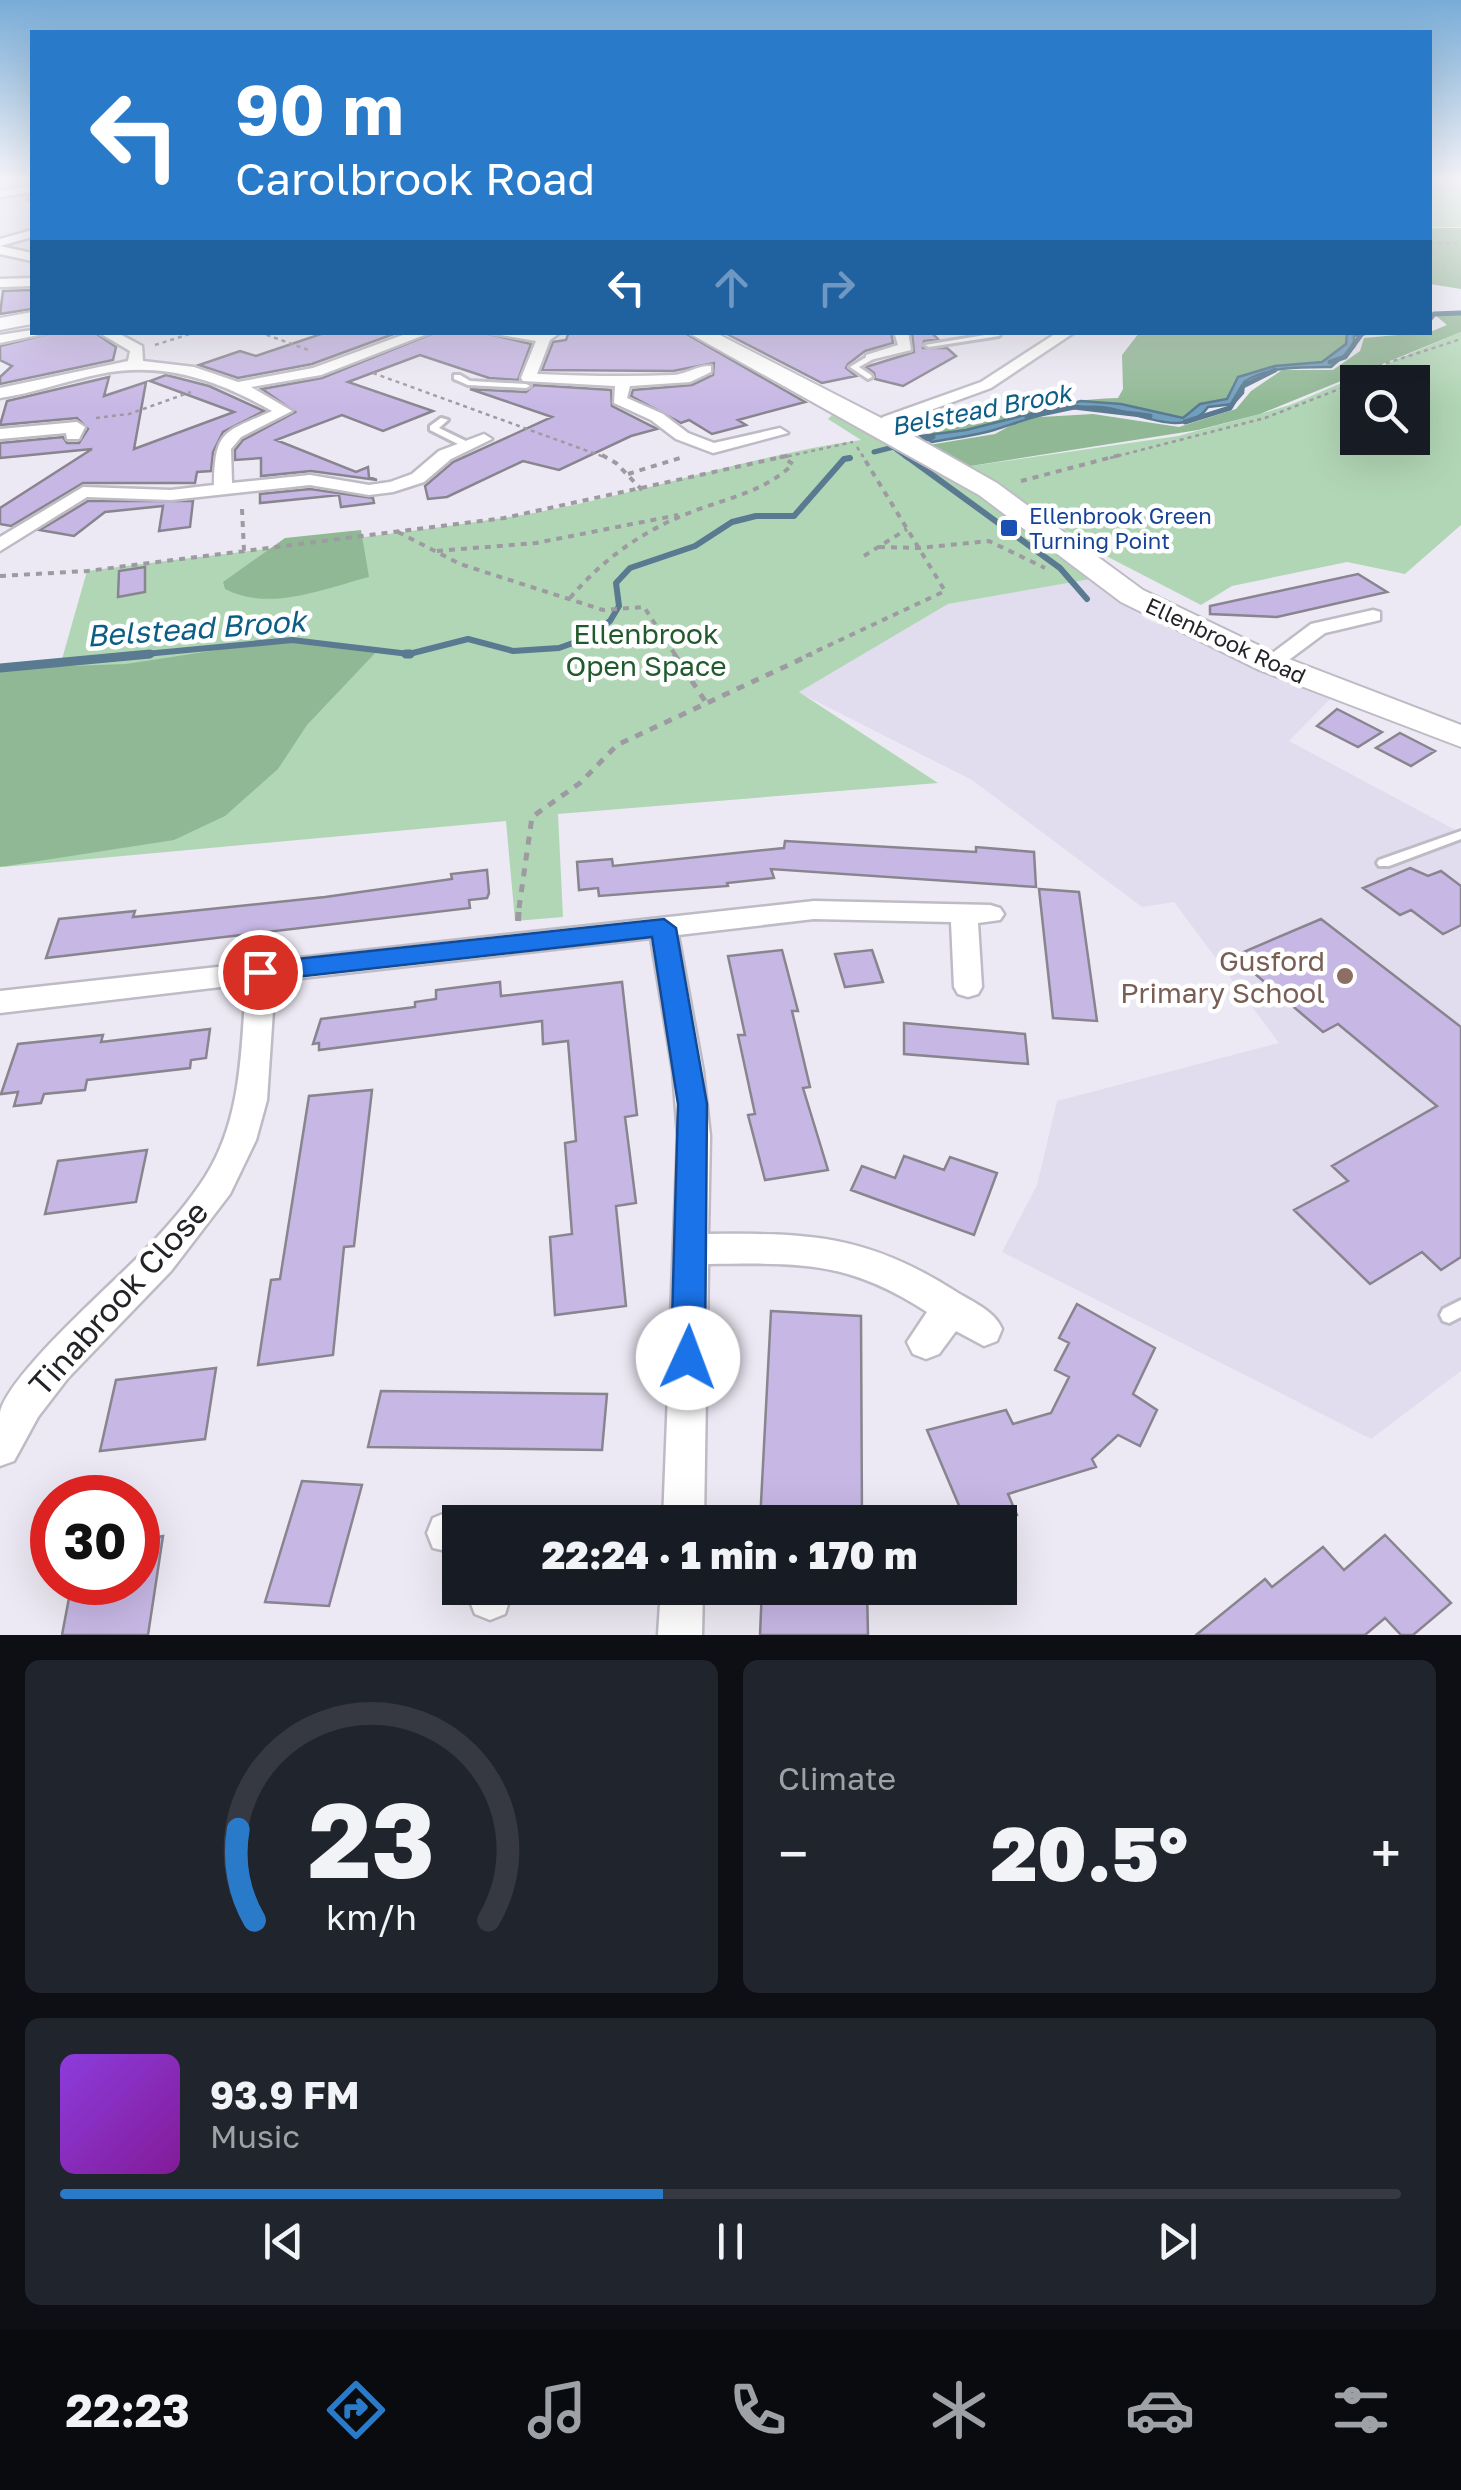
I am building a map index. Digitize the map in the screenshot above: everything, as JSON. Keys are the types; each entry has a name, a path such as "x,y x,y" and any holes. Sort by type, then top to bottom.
{"street":[{"path":"0,263 29,257"},
{"path":"0,283 30,282"},
{"path":"0,324 30,318"},
{"path":"0,339 30,334"},
{"path":"109,335 136,356 229,384 284,411 235,434 223,448 232,488"},
{"path":"229,384 344,363 417,335"},
{"path":"549,335 526,385 690,378 706,369"},
{"name":"Ellenbrook Road","path":"707,335 988,490 1132,596 1270,663 1461,737"},
{"path":"902,440 888,420 986,385 1063,335"},
{"path":"365,337 387,346"},
{"path":"871,358 889,353 903,340 929,345"},
{"path":"0,393 136,356"},
{"path":"623,382 619,400 657,416 682,436 713,448 780,434"},
{"path":"0,434 69,432 88,419"},
{"path":"0,546 83,492 157,495 310,480 369,490 393,488 418,478 445,455 477,442"},
{"path":"1270,663 1318,628 1373,616"},
{"path":"0,1002 833,908 977,914 968,987"},
{"path":"664,928 692,1104 683,1505"},
{"name":"Tinabrook Close","path":"0,1446 40,1380 182,1233 227,1168 241,1138 248,1106 260,972"},
{"path":"691,1249 805,1251 853,1257 894,1274 984,1328"},
{"path":"926,1342 951,1309"},
{"path":"680,1635 681,1605"}],"lane":[{"path":"929,345 992,335"},
{"path":"868,377 855,364 871,358"},
{"path":"457,377 468,383 526,385"},
{"path":"444,420 433,428 477,442"},
{"path":"1384,862 1461,835"}],"path":[{"path":"136,356 188,335"},
{"path":"267,335 598,453 628,474 642,490"},
{"path":"988,490 1264,418 1378,374 1381,365 1461,339"},
{"path":"88,419 130,414 229,384"},
{"path":"520,943 523,859 536,812 580,784 621,742 945,591 854,442 822,418 841,407"},
{"path":"0,576 30,577 504,518 780,456 881,438 902,440"},
{"path":"628,474 713,448"},
{"path":"435,551 536,544 690,512 753,492 784,474 792,464 780,456"},
{"path":"232,488 244,551"},
{"path":"570,598 590,572 629,543 690,512"},
{"path":"864,556 907,528"},
{"path":"395,530 460,564 603,610 644,607 707,704"},
{"path":"878,547 919,548 989,541 1047,568"}],"shaded area":[{"name":"Gusford Primary School","path":"1091,579 1146,619 1332,697 1289,741 1461,833 1461,1371 1371,1439 1002,1252 1037,1185 1057,1101 1279,1043 1174,902 1142,907 972,780 798,692 948,604"}],"green space":[{"path":"1432,254 1461,254 1461,289 1432,284"},
{"path":"1435,315 1461,315 1461,332 1380,365 1340,365 1360,351 1364,338 1432,335 1432,331 1447,325"},
{"path":"1461,332 1461,525 1405,574 1347,562 1232,586 1201,605 1110,558 964,467 1178,436 1290,405 1340,384 1340,455 1430,455 1430,365 1384,365"},
{"path":"1137,335 1347,335 1346,344 1322,362 1275,366 1238,377 1227,399 1196,407 1184,418 1081,401 971,430 934,434 923,431 1068,402 1118,398 1123,389 1122,355"},
{"path":"1340,365 1340,381 1260,414 1198,430 964,467 929,445 995,434 1024,418 1093,414 1179,427 1236,409 1251,391 1282,370 1333,370"},
{"name":"Ellenbrook Open Space","path":"832,415 881,438 882,428 1132,596 1091,579 948,604 799,692 938,783 558,814 563,917 515,921 506,821 3,867 87,571 503,518 861,440 828,419"},
{"path":"361,530 369,577 278,598 242,596 225,589 223,582 285,538"},
{"path":"294,638 378,650 307,725 278,769 225,816 174,840 0,867 0,672 14,668 126,664"}],"water":[{"path":"1347,335 1359,335 1354,336 1354,347 1331,367 1286,368 1253,377 1244,382 1243,393 1233,404 1208,407 1185,422 1157,421 1113,409 1086,407 963,437 932,442 921,436 966,430 1081,401 1121,404 1183,418 1200,404 1227,399 1238,377 1275,366 1322,362 1346,344"}],"building":[{"path":"30,290 30,309 0,314 3,291"},
{"path":"44,335 98,335 116,347 113,360 0,384 0,377 12,366 0,360 0,346"},
{"path":"318,335 391,335 312,364 238,378 199,365 240,351 256,356"},
{"path":"429,335 493,335 531,344 518,380 489,378 420,355 348,382 433,411 383,431 342,415 276,440 356,472 368,467 369,477 377,480 311,471 261,476 261,458 235,460 235,450 243,440 295,412 262,389 322,378"},
{"path":"568,335 688,335 805,402 738,420 746,425 712,434 689,420 681,423 631,396 633,390 692,385 713,375 714,363 673,371 542,370 553,342 566,340"},
{"path":"729,335 892,335 893,343 865,351 848,364 846,368 856,376 822,383"},
{"path":"912,335 934,335 938,339 924,341 923,348 947,348 956,356 903,386 875,379 866,367 914,352"},
{"path":"166,375 209,386 264,411 223,432 213,452 211,471 197,472 195,483 83,483 11,526 0,524 0,508 92,449 0,458 0,443 63,437 67,443 79,443 88,429 77,418 0,425 7,401 109,377 104,396 146,382 134,449 234,412 150,381"},
{"path":"534,385 611,390 612,406 657,429 631,436 559,470 523,461 447,497 428,499 425,486 453,462 552,417 470,389 526,392"},
{"path":"310,489 373,498 374,503 341,507 339,495 260,503 260,494"},
{"path":"88,501 193,501 190,527 159,531 163,506 105,512 74,536 40,530"},
{"path":"145,567 145,592 118,597 119,571"},
{"path":"1358,574 1387,592 1277,617 1210,614 1210,606"},
{"path":"1337,709 1382,732 1358,747 1317,726"},
{"path":"1400,733 1435,751 1411,766 1376,748"},
{"path":"785,841 1034,852 1036,887 771,869 774,878 727,883 728,886 599,896 598,888 579,890 577,862 612,859 613,866 784,848"},
{"path":"1410,868 1428,876 1441,871 1461,886 1461,925 1443,934 1411,910 1400,915 1363,888"},
{"path":"487,870 487,898 469,900 470,908 46,958 59,919 135,911 133,917 325,897 452,879 451,874"},
{"path":"1039,889 1079,892 1097,1021 1053,1018"},
{"path":"1321,919 1461,1027 1461,1257 1441,1270 1422,1252 1370,1284 1294,1210 1348,1181 1332,1166 1437,1106 1338,1024 1323,1032 1234,956"},
{"path":"782,950 798,1011 792,1011 810,1087 803,1088 828,1170 765,1180 748,1115 755,1114 738,1035 745,1035 728,956"},
{"path":"872,950 883,982 845,987 835,954"},
{"path":"500,982 501,996 622,982 637,1115 625,1117 636,1203 616,1206 626,1306 555,1315 550,1237 572,1234 565,1143 576,1141 568,1041 543,1044 542,1021 319,1050 319,1043 313,1044 321,1019 415,1007 415,1002 436,999 436,990"},
{"path":"904,1023 1025,1034 1028,1064 904,1054"},
{"path":"210,1029 206,1058 191,1060 190,1068 87,1080 85,1090 44,1094 41,1103 14,1106 18,1092 1,1094 18,1044 103,1035 101,1042"},
{"path":"372,1090 354,1246 344,1247 333,1355 258,1365 271,1280 280,1279 309,1096"},
{"path":"147,1150 136,1202 45,1214 58,1161"},
{"path":"904,1156 944,1170 950,1157 997,1173 974,1235 851,1190 862,1166 895,1178"},
{"path":"1077,1304 1155,1348 1133,1394 1157,1410 1140,1446 1118,1435 1092,1459 1096,1467 1008,1494 1013,1505 959,1505 927,1430 1006,1410 1013,1424 1051,1413 1069,1377 1055,1370 1069,1343 1059,1338"},
{"path":"771,1311 861,1316 862,1505 761,1505"},
{"path":"216,1368 205,1439 100,1451 116,1380"},
{"path":"381,1391 607,1394 602,1450 368,1447"},
{"path":"302,1481 362,1485 329,1606 265,1602"},
{"path":"1385,1535 1451,1603 1413,1635 1401,1635 1385,1618 1365,1635 1196,1635 1265,1579 1272,1587 1323,1547 1344,1570"},
{"path":"68,1605 153,1605 148,1635 62,1635"},
{"path":"761,1605 867,1605 868,1635 760,1635"}],"waterway":[{"name":"Belstead Brook","path":"1432,316 1461,313"},
{"name":"Belstead Brook","path":"1330,362 1345,357 1361,335"},
{"name":"Belstead Brook","path":"1185,422 1230,408 1243,386 1275,370"},
{"name":"Belstead Brook","path":"1027,417 1074,407 1150,416"},
{"name":"Belstead Brook","path":"893,447 933,437"},
{"name":"Belstead Brook","path":"874,452 893,447"},
{"path":"893,447 908,458"},
{"path":"905,455 1060,568 1087,599"},
{"name":"Belstead Brook","path":"409,654 468,639 513,651 559,648 587,638 610,621 619,606 616,583 630,568 695,546 732,522 756,516 794,516 844,459 850,458"},
{"name":"Belstead Brook","path":"124,656 292,640 409,654"},
{"name":"Belstead Brook","path":"0,668 150,654"}],"place":[{"name":"Ellenbrook Green Turning Point","path":"1009,528"},
{"name":"Gusford Primary School","path":"1345,976"}],"route":[{"path":"260,972 664,928 692,1104 688,1358"}]}
